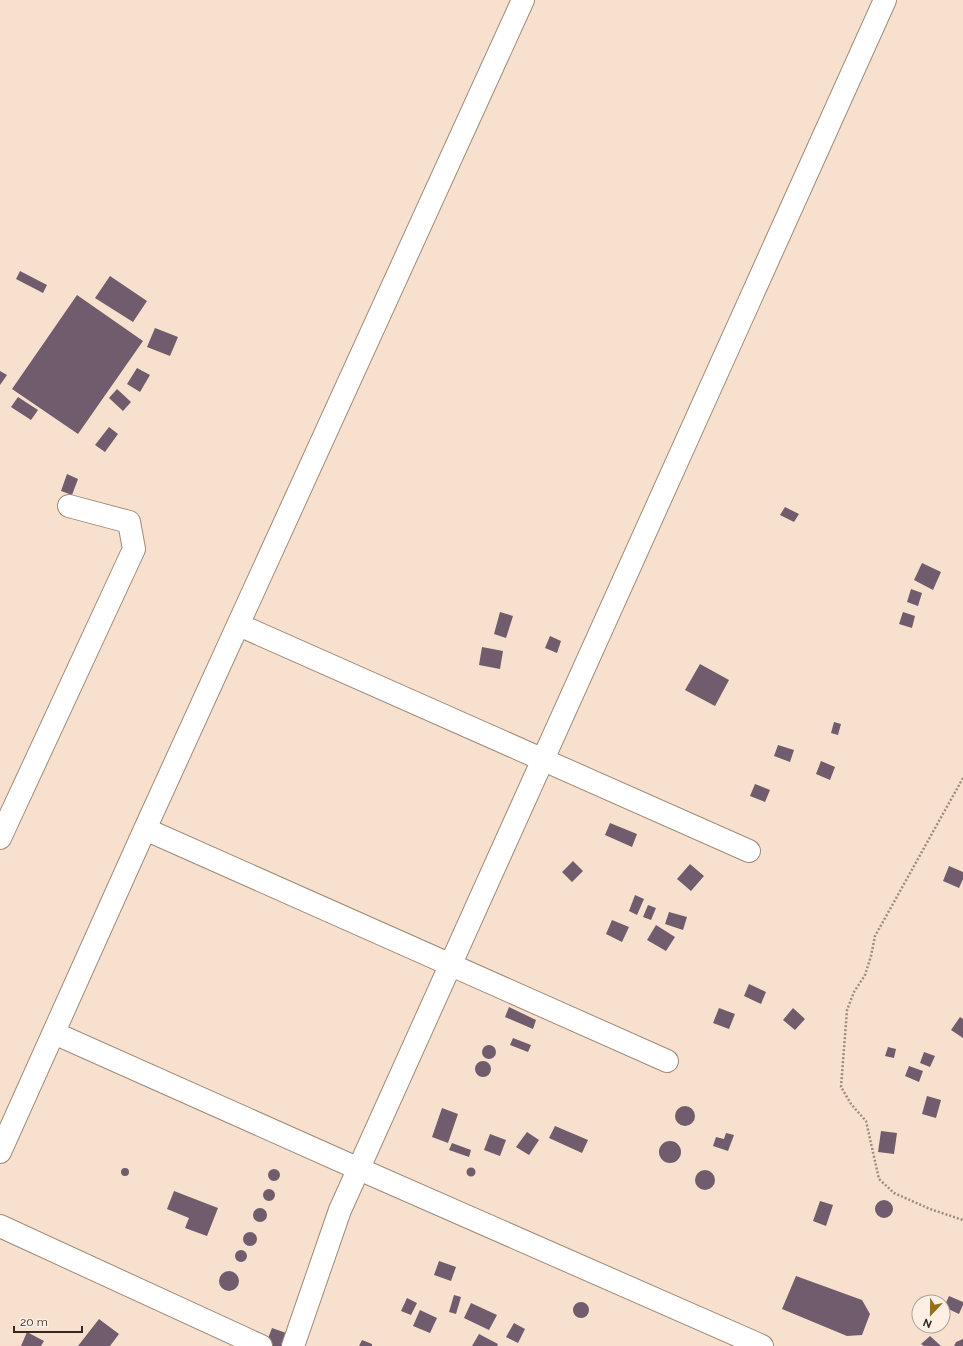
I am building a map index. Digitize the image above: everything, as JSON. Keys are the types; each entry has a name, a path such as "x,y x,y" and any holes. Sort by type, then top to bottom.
{"street":[{"path":"0,1152 145,829 523,0"},
{"path":"293,1346 340,1210 885,0"},
{"path":"0,838 134,549 129,522 69,506"},
{"path":"239,625 749,851"},
{"path":"145,829 667,1061"},
{"path":"54,1032 359,1170 762,1346"},
{"path":"0,1226 261,1346"}],"path":[{"path":"963,778 875,936 865,975 854,992 847,1010 841,1087 851,1104 866,1121 879,1179 894,1193 930,1209 963,1220"}],"building":[{"path":"20,271 47,285 43,293 16,279"},
{"path":"110,276 147,301 133,322 95,298"},
{"path":"77,295 143,341 78,434 12,389"},
{"path":"155,328 178,337 170,356 147,347"},
{"path":"137,368 150,375 140,392 127,384"},
{"path":"0,371 7,375 0,385"},
{"path":"117,389 131,402 123,411 109,398"},
{"path":"18,397 38,410 31,420 11,407"},
{"path":"109,427 118,434 105,452 95,445"},
{"path":"67,474 78,479 72,495 61,491"},
{"path":"785,507 799,514 794,522 780,515"},
{"path":"922,563 941,572 933,590 914,580"},
{"path":"911,589 922,593 918,606 907,602"},
{"path":"500,612 513,616 506,638 494,634"},
{"path":"903,612 915,616 912,628 899,624"},
{"path":"550,636 561,641 557,653 545,648"},
{"path":"482,647 503,651 500,669 479,665"},
{"path":"700,664 729,680 715,706 685,690"},
{"path":"834,722 841,724 838,735 831,733"},
{"path":"778,745 794,750 790,762 774,756"},
{"path":"821,761 835,767 830,780 816,774"},
{"path":"755,784 770,790 765,802 750,796"},
{"path":"610,823 637,834 632,847 605,835"},
{"path":"573,861 583,871 572,882 562,872"},
{"path":"690,864 704,876 691,891 677,879"},
{"path":"949,866 963,872 963,879 959,888 943,881"},
{"path":"635,895 644,899 637,915 629,911"},
{"path":"648,905 656,908 651,920 643,917"},
{"path":"669,912 687,917 683,930 665,924"},
{"path":"612,920 629,927 622,942 606,934"},
{"path":"656,925 675,937 666,951 647,940"},
{"path":"749,984 766,992 761,1004 744,996"},
{"path":"509,1007 536,1020 533,1029 505,1017"},
{"path":"719,1008 735,1014 729,1029 713,1023"},
{"path":"793,1008 805,1019 795,1030 783,1020"},
{"path":"960,1017 963,1019 963,1038 951,1030"},
{"path":"513,1038 531,1045 528,1052 510,1045"},
{"path":"486,1045 492,1045 496,1049 496,1055 492,1059 486,1059 482,1055 482,1049"},
{"path":"888,1047 896,1049 894,1058 885,1056"},
{"path":"924,1052 935,1056 930,1067 920,1063"},
{"path":"483,1061 490,1066 491,1069 486,1076 483,1077 476,1072 475,1069 480,1062"},
{"path":"909,1066 923,1071 919,1082 905,1076"},
{"path":"927,1096 941,1100 936,1118 922,1114"},
{"path":"685,1106 692,1109 695,1116 692,1123 685,1126 678,1123 675,1116 678,1109"},
{"path":"442,1108 458,1114 448,1143 432,1137"},
{"path":"555,1126 588,1140 582,1153 549,1138"},
{"path":"881,1131 897,1133 894,1154 878,1152"},
{"path":"527,1132 539,1140 529,1155 516,1147"},
{"path":"726,1133 734,1135 728,1151 713,1146 716,1137 724,1139"},
{"path":"490,1134 506,1140 500,1156 484,1150"},
{"path":"666,1141 674,1141 681,1148 681,1156 674,1163 666,1163 659,1156 659,1148"},
{"path":"452,1143 471,1150 469,1157 449,1150"},
{"path":"123,1168 127,1168 129,1172 127,1176 123,1176 121,1174 121,1170"},
{"path":"469,1168 473,1168 475,1172 473,1176 469,1176 467,1174 467,1170"},
{"path":"272,1169 276,1169 280,1175 276,1181 272,1181 268,1177 268,1173"},
{"path":"705,1170 712,1173 715,1180 712,1187 705,1190 698,1187 695,1180 698,1173"},
{"path":"267,1189 271,1189 275,1195 271,1201 267,1201 263,1197 263,1193"},
{"path":"174,1191 218,1208 207,1236 185,1228 189,1218 167,1209"},
{"path":"880,1200 888,1200 893,1205 891,1216 888,1218 880,1218 875,1213 875,1205"},
{"path":"820,1201 833,1205 826,1226 813,1221"},
{"path":"257,1208 263,1208 267,1212 267,1218 263,1222 257,1222 253,1218 253,1212"},
{"path":"250,1232 255,1234 257,1239 255,1244 250,1246 245,1244 243,1239 245,1234"},
{"path":"243,1250 246,1251 246,1261 239,1262 236,1261 235,1254 236,1251"},
{"path":"439,1261 456,1267 451,1281 434,1275"},
{"path":"229,1271 236,1274 239,1281 236,1288 229,1291 222,1288 219,1281 222,1274"},
{"path":"796,1276 862,1300 870,1314 862,1335 847,1336 782,1309"},
{"path":"454,1295 461,1297 456,1314 449,1312"},
{"path":"951,1297 963,1302 959,1314 951,1310"},
{"path":"407,1298 417,1303 411,1315 401,1311"},
{"path":"581,1302 588,1307 589,1310 584,1317 581,1318 574,1313 573,1310 578,1303"},
{"path":"471,1303 497,1315 489,1330 464,1318"},
{"path":"420,1310 437,1318 430,1333 413,1326"},
{"path":"99,1319 119,1334 110,1346 78,1346"},
{"path":"514,1323 525,1329 518,1343 506,1337"},
{"path":"272,1328 289,1334 285,1346 265,1346"},
{"path":"27,1332 44,1341 41,1346 21,1346"},
{"path":"479,1334 498,1344 497,1346 472,1346"},
{"path":"930,1336 941,1346 924,1346 921,1344"},
{"path":"963,1339 963,1346 954,1346 956,1342"},
{"path":"362,1340 372,1344 372,1346 359,1346"}]}
